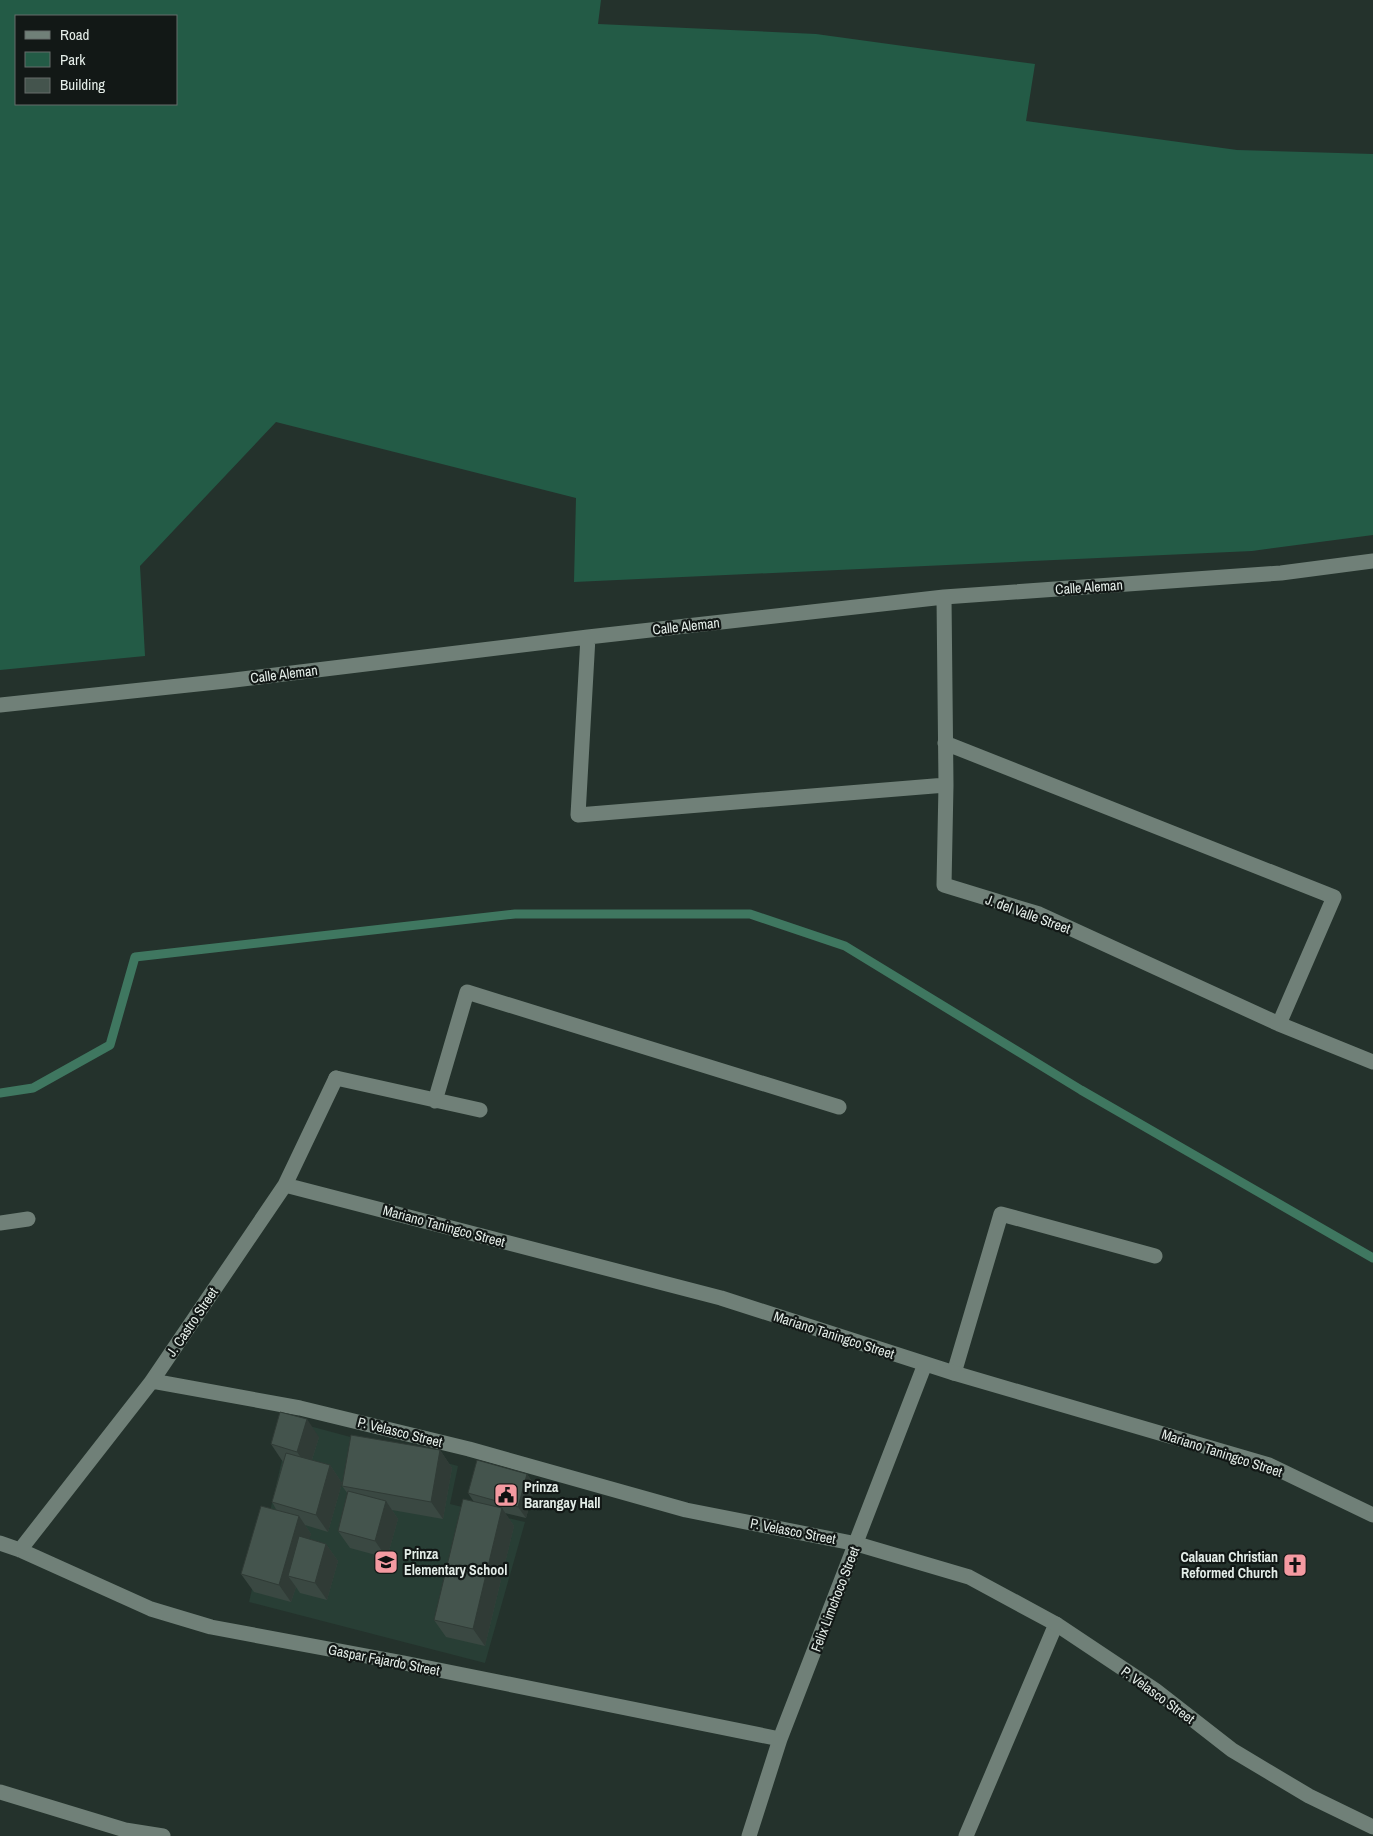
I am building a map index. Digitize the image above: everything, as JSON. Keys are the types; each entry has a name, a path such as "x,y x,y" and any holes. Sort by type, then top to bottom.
{"street":[{"name":"Calle Aleman","path":"0,705 236,680 588,637 944,597 1281,574 1373,562"},
{"name":"J. del Valle Street","path":"944,597 946,785 944,885 1038,914 1279,1024 1373,1062"},
{"path":"588,637 578,814 946,785"},
{"path":"945,743 1334,897 1279,1024"},
{"path":"480,1110 435,1101 467,992 839,1107"},
{"name":"J. Castro Street","path":"20,1550 152,1381 285,1184 336,1078 435,1101"},
{"name":"Mariano Taningco Street","path":"285,1184 721,1298 954,1373 1269,1465 1373,1516"},
{"path":"954,1373 1001,1214 1155,1256"},
{"path":"0,1223 28,1219"},
{"name":"Felix Limchoco Street","path":"749,1836 780,1739 925,1364"},
{"name":"P. Velasco Street","path":"152,1381 300,1408 469,1449 686,1510 857,1544 969,1578 1056,1624 1155,1690 1232,1750 1309,1796 1373,1827"},
{"name":"Gaspar Fajardo Street","path":"0,1543 20,1550 151,1609 211,1627 780,1739"},
{"path":"966,1836 1056,1624"},
{"path":"0,1792 125,1830 163,1836"}],"shaded area":[{"name":"Prinza Elementary School","path":"291,1421 458,1466 450,1504 525,1522 485,1663 249,1602"}],"green space":[{"path":"0,0 601,0 598,24 816,34 1035,64 1026,121 1237,150 1373,154 1373,535 1252,551 574,582 576,498 276,422 140,566 145,656 0,670"}],"building":[{"path":"280,1412 307,1419 297,1452 271,1444"},
{"path":"351,1435 440,1450 431,1502 342,1486"},
{"path":"286,1453 330,1465 316,1515 272,1502"},
{"path":"477,1460 527,1474 518,1507 468,1493"},
{"path":"348,1491 386,1501 375,1541 338,1531"},
{"path":"463,1499 502,1508 473,1629 434,1620"},
{"path":"261,1506 299,1516 279,1585 241,1574"},
{"path":"299,1536 326,1544 315,1583 288,1576"}],"waterway":[{"path":"0,1093 33,1088 110,1045 135,957 515,914 750,914 845,946 1081,1090 1373,1258"}],"place":[{"name":"Prinza Barangay Hall","path":"506,1495"},
{"name":"Prinza Elementary School","path":"386,1562"},
{"name":"Calauan Christian Reformed Church","path":"1295,1565"}]}
